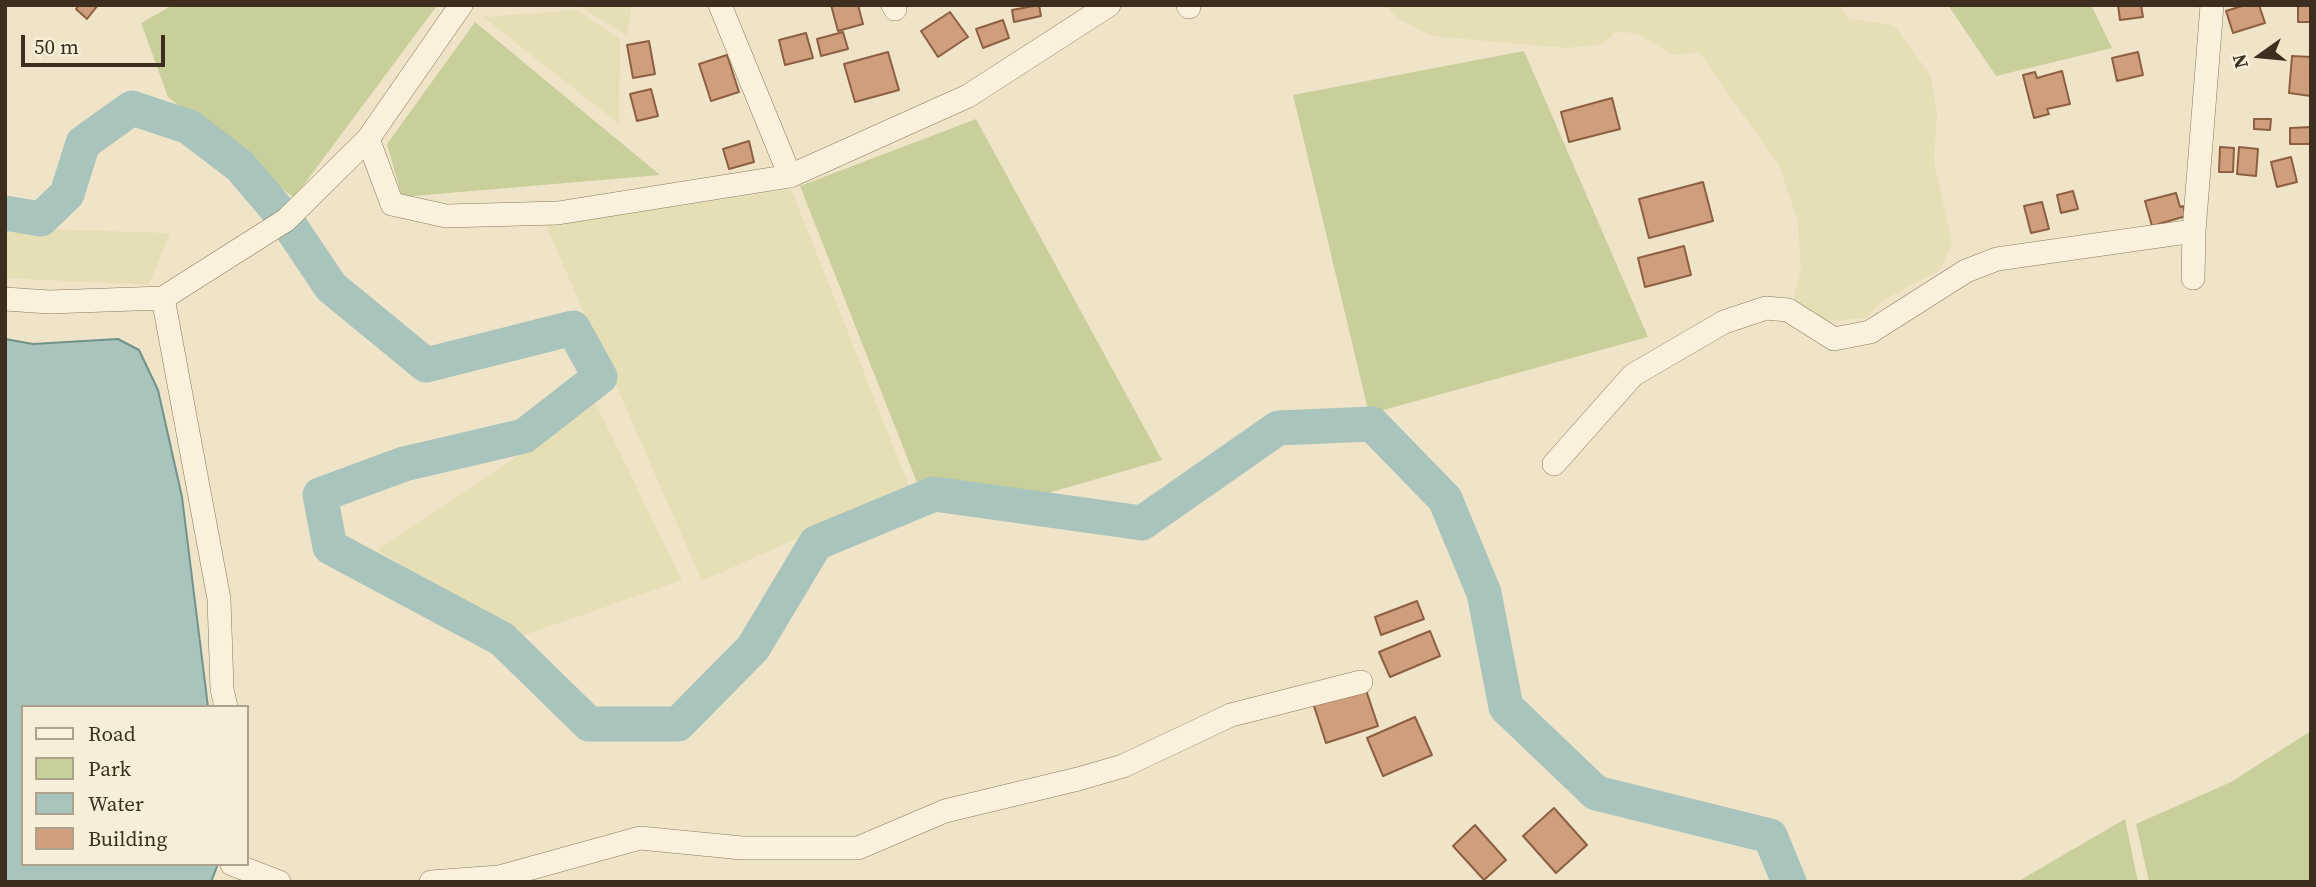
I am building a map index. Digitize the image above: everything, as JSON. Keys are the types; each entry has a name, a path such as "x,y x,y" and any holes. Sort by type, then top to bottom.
{"street":[{"path":"5,299 49,302 163,298 286,220 368,139 461,5"},
{"path":"720,5 790,176"},
{"path":"368,139 392,204 446,216 558,213 790,176 968,96 1109,5"},
{"path":"2193,278 2194,231 2213,5"},
{"path":"1554,464 1633,375 1724,322 1766,308 1788,310 1834,339 1870,332 1966,271 1997,259 2194,231"},
{"path":"163,298 219,599 222,689 226,705"},
{"path":"431,882 499,877 640,838 742,848 858,848 945,811 1123,766 1231,715 1361,682"},
{"path":"236,866 279,882"}],"shaded area":[{"path":"578,5 632,5 627,36"},
{"path":"1386,5 1840,5 1849,19 1894,25 1931,76 1937,114 1934,162 1952,243 1940,270 1882,301 1867,318 1828,321 1793,302 1801,268 1798,222 1780,167 1699,52 1673,55 1638,34 1616,31 1603,44 1567,48 1431,36 1396,17"},
{"path":"577,10 620,39 619,124 483,17"},
{"path":"791,189 910,488 702,581 546,226"},
{"path":"5,228 170,233 149,285 5,278"},
{"path":"596,404 682,580 522,636 377,550"}],"green space":[{"path":"173,5 436,7 294,198 168,97 141,23"},
{"path":"1948,5 2091,5 2112,48 1996,76"},
{"path":"475,22 660,175 402,197 387,144"},
{"path":"1524,51 1648,337 1369,414 1293,95"},
{"path":"976,119 1162,460 1038,496 918,485 800,186"},
{"path":"2311,731 2311,882 2149,882 2136,824 2231,782"},
{"path":"2125,819 2138,882 2017,882"}],"water":[{"path":"5,339 33,344 118,339 139,350 158,390 182,497 208,705 21,705 21,866 217,866 211,882 5,882"}],"building":[{"path":"79,5 98,5 87,19 76,9"},
{"path":"831,5 858,5 863,24 838,31"},
{"path":"1039,5 1041,16 1014,22 1012,10"},
{"path":"2118,5 2141,5 2143,17 2120,20"},
{"path":"2245,5 2259,5 2265,23 2233,33 2226,11"},
{"path":"2298,5 2311,5 2311,22 2298,22"},
{"path":"950,12 968,37 938,57 921,31"},
{"path":"1003,20 1009,38 983,48 976,29"},
{"path":"843,32 848,49 821,56 817,39"},
{"path":"806,33 813,58 785,65 779,40"},
{"path":"649,41 655,74 633,78 627,45"},
{"path":"888,52 899,90 855,102 844,64"},
{"path":"2138,52 2143,75 2117,81 2112,58"},
{"path":"727,55 739,92 711,101 699,64"},
{"path":"2292,56 2311,57 2311,96 2289,93"},
{"path":"2062,71 2070,104 2047,109 2049,114 2034,118 2023,75 2035,72 2037,78"},
{"path":"651,89 658,116 637,121 630,94"},
{"path":"1612,98 1620,129 1569,142 1561,112"},
{"path":"2254,119 2271,119 2270,130 2254,129"},
{"path":"2311,127 2311,144 2290,144 2290,128"},
{"path":"749,141 754,162 729,169 723,149"},
{"path":"2220,147 2234,148 2233,172 2219,172"},
{"path":"2239,147 2258,149 2256,176 2237,174"},
{"path":"2291,157 2297,182 2277,187 2271,162"},
{"path":"1703,182 1713,221 1649,238 1639,199"},
{"path":"2073,191 2078,209 2061,213 2057,195"},
{"path":"2176,193 2186,216 2152,226 2145,201"},
{"path":"2042,202 2049,229 2031,233 2024,206"},
{"path":"1684,246 1691,275 1645,287 1638,258"},
{"path":"1417,601 1424,619 1381,635 1375,617"},
{"path":"1430,631 1440,656 1390,677 1379,652"},
{"path":"1365,687 1378,726 1326,743 1313,703"},
{"path":"1415,717 1432,755 1383,776 1367,738"},
{"path":"1554,808 1587,845 1556,873 1523,836"},
{"path":"1475,825 1506,860 1484,880 1453,846"}],"waterway":[{"path":"5,213 41,219 67,194 83,143 132,108 189,127 240,166 286,220 331,287 426,365 573,328 600,377 524,436 404,464 320,495 330,547 502,639 589,724 678,724 753,648 816,543 934,494 1142,523 1278,428 1372,424 1445,499 1484,593 1506,707 1596,793 1770,836 1789,882"}]}
